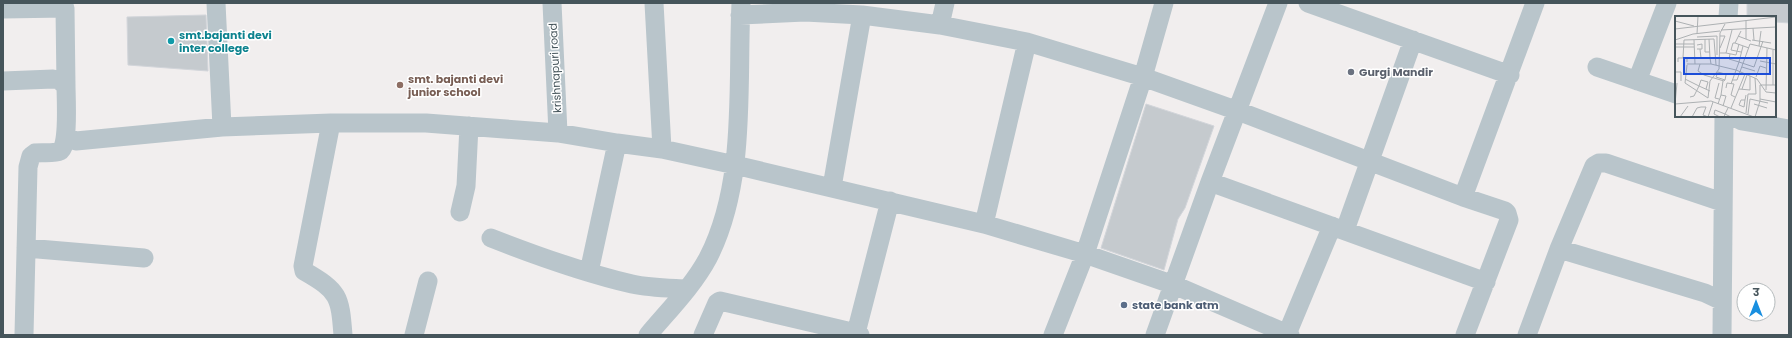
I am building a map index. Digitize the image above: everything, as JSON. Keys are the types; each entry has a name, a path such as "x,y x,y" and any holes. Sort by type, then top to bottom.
{"street":[{"path":"216,3 222,127"},
{"name":"krishnapuri road","path":"552,3 558,133"},
{"path":"654,3 662,149"},
{"path":"940,25 945,3"},
{"path":"1053,335 1085,254 1143,77 1164,3"},
{"path":"1155,335 1210,182 1278,3"},
{"path":"1308,3 1510,75"},
{"path":"1463,197 1510,75 1535,3"},
{"path":"1637,81 1667,3"},
{"path":"1728,16 1729,3"},
{"path":"3,9 65,6 67,136 62,150 35,153 31,156 28,167 24,335"},
{"path":"648,335 687,289 707,258 721,228 735,165 739,100 740,9 862,16 940,25 1027,42 1143,77 1238,111 1463,197 1505,211 1509,217 1509,220 1465,335"},
{"path":"832,187 862,16"},
{"path":"67,136 76,141 222,127 331,123 426,123 558,133 662,149 832,187 984,224 1085,254 1174,285 1282,333 1338,228 1369,161 1413,40"},
{"path":"984,224 1027,42"},
{"path":"1597,67 1675,94"},
{"path":"3,81 53,79 59,80 66,86"},
{"path":"1722,335 1722,202 1724,117"},
{"path":"1734,117 1742,121 1789,129"},
{"path":"331,123 303,266 304,271 323,283 335,294 342,313 343,335"},
{"path":"460,212 466,186 468,126"},
{"path":"589,272 616,143"},
{"path":"1529,335 1559,249 1594,166 1599,163 1606,163 1722,202"},
{"path":"1210,182 1486,282"},
{"path":"702,335 717,303 720,301 858,334 890,201"},
{"path":"491,238 539,257 632,284 687,289"},
{"path":"26,248 144,258"},
{"path":"1559,249 1705,293 1722,301"},
{"path":"414,335 428,282"}],"building":[{"path":"1747,3 1789,3 1789,23 1776,22 1776,16 1747,16"},
{"name":"smt.bajanti devi inter college","path":"206,15 208,71 128,65 127,17"},
{"path":"1146,104 1214,126 1185,208 1178,219 1164,270 1101,248"}],"place":[{"name":"smt.bajanti devi inter college","path":"171,41"},
{"name":"Gurgi Mandir","path":"1351,72"},
{"name":"smt. bajanti devi junior school","path":"400,85"},
{"name":"state bank atm","path":"1124,305"}]}
